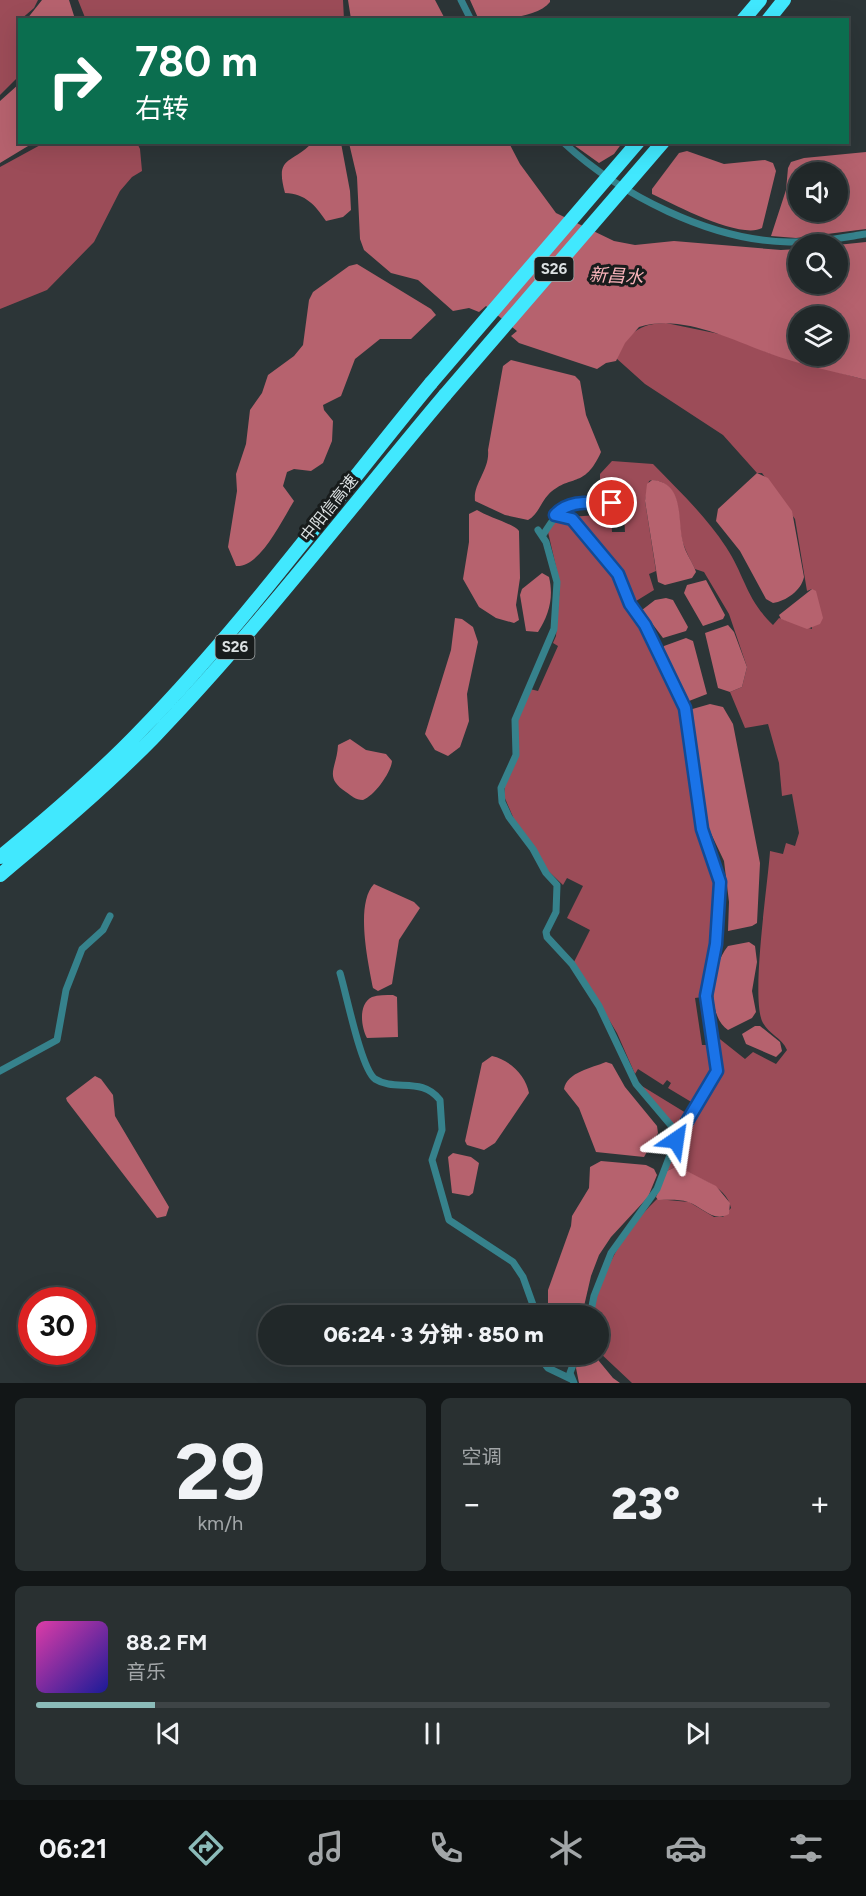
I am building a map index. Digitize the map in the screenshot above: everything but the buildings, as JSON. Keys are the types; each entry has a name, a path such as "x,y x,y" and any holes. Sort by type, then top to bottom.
{"highway":[{"path":"745,18 760,0"},
{"path":"770,18 784,0"},
{"name":"中阳信高速","path":"0,857 98,772 159,711 273,581 359,470 431,383 636,144"},
{"name":"中阳信高速","path":"0,874 94,795 169,721 277,598 445,396 661,144"}],"street":[{"path":"461,0 470,18"},
{"path":"565,144 591,165 650,202 724,233 790,242 866,234"},
{"path":"612,503 573,503 560,509 541,533 557,582 554,629 515,720 516,755 502,780 502,802 546,873 557,885 556,912 546,932 547,937 572,964 617,1039 636,1084 674,1129 676,1140"},
{"path":"555,515 572,519 618,574 630,604 645,625 685,708 702,829 720,882 716,944 706,996 717,1071 676,1140 657,1189 611,1253 592,1305"},
{"path":"0,1071 57,1040 66,990 82,949 103,930 110,916"},
{"path":"340,973 358,1041 373,1076 383,1082 427,1089 440,1100 441,1130 432,1160 449,1220 513,1262 523,1277 533,1305"},
{"path":"546,1365 572,1381"},
{"path":"572,1381 570,1374 574,1365"}],"shaded area":[{"path":"0,0 38,0 34,8 22,18 18,18 18,77 0,95"},
{"path":"78,0 343,0 344,18 152,17 85,18"},
{"path":"42,144 138,144 142,171 132,177 120,191 94,242 47,290 0,309 0,167"},
{"path":"666,323 729,336 788,358 788,366 816,366 866,380 866,1383 632,1383 609,1361 609,1305 594,1305 601,1283 624,1238 657,1199 689,1202 714,1217 723,1217 731,1208 723,1193 708,1182 677,1166 667,1171 673,1153 684,1137 637,1083 686,1113 693,1103 668,1088 671,1083 667,1080 663,1085 638,1069 635,1074 617,1033 574,962 590,930 567,918 583,886 567,878 563,885 543,866 516,824 504,796 505,784 516,761 518,719 530,689 538,691 558,646 553,643 556,636 560,584 548,532 556,518 611,514 612,532 625,532 623,496 600,497 600,474 612,461 653,464 718,535 751,597 773,625 779,618 812,629 812,589 807,591 795,519 762,473 757,473 723,435 645,384 616,358 629,336 649,325","holes":["649,481 663,483 670,488 677,504 681,534 687,553 695,569 704,572 729,614 747,667 742,687 730,692 745,728 768,724 779,763 782,796 792,794 799,833 795,846 786,843 783,854 770,851 759,967 759,1010 763,1023 787,1050 776,1064 753,1052 745,1059 716,1036 710,1045 702,1045 695,998 702,997 712,951 720,949 723,882 703,827 682,708 653,645 628,606 654,590 649,574 656,571 645,501"]}],"water":[{"path":"42,0 69,0 75,18 28,18"},
{"path":"348,0 435,0 444,18 351,18"},
{"path":"470,0 550,0 544,7 527,15 512,18 478,18"},
{"path":"18,85 18,144 31,144 0,163 0,101"},
{"path":"311,144 341,144 350,191 351,210 343,217 326,221 309,201 285,193 282,181 283,167 286,162"},
{"name":"新昌水","path":"349,144 510,144 520,164 556,213 614,241 635,245 674,241 788,250 788,294 848,294 848,244 866,242 866,380 813,366 848,366 848,306 788,306 788,359 705,330 672,324 655,324 639,327 625,343 616,361 606,363 597,369 519,343 511,336 517,331 486,306 479,312 469,308 453,311 418,280 391,273 364,250 360,239 357,177"},
{"path":"572,144 621,144 614,154 599,163"},
{"path":"687,151 724,164 765,160 773,163 776,171 762,228 739,229 724,225 652,194 652,189 679,153"},
{"path":"866,152 866,229 827,234 788,234 788,237 771,236 786,190 788,168 788,222 848,222 848,162 791,162 804,158"},
{"path":"357,264 431,309 436,315 411,339 380,339 355,359 341,396 323,405 324,410 333,421 332,441 323,463 311,471 294,469 287,472 283,486 294,501 262,551 245,565 236,566 228,547 237,491 236,474 246,444 250,410 262,393 268,375 294,356 303,345 309,300 313,292 349,266"},
{"path":"511,360 575,376 580,381 586,415 601,452 589,472 583,477 556,488 528,520 505,515 475,501 476,488 487,464 503,366"},
{"path":"757,473 768,478 792,511 804,577 800,587 792,594 773,603 766,599 740,551 716,521 718,509"},
{"path":"652,480 663,482 675,495 684,546 696,572 692,578 665,585 658,582 645,501 647,484"},
{"path":"477,510 519,531 520,578 516,605 519,620 514,623 496,618 479,607 463,579 469,542 469,514"},
{"path":"542,573 549,577 551,599 548,612 538,632 526,631 520,595 522,589"},
{"path":"706,580 725,615 723,619 703,626 684,593 687,585"},
{"path":"812,589 816,591 823,618 820,624 807,629 781,619 779,615"},
{"path":"666,598 673,600 688,627 686,631 663,638 642,610 655,600"},
{"path":"455,618 462,619 473,627 478,642 467,694 469,721 460,747 448,756 435,750 425,734 451,650"},
{"path":"728,625 734,632 747,667 742,687 730,692 718,688 705,633"},
{"path":"686,638 693,641 707,694 689,701 662,650 664,646"},
{"path":"710,704 723,707 733,724 760,863 757,923 728,931 729,902 724,861 706,823 688,714 689,710"},
{"path":"350,739 366,750 386,754 392,761 389,772 381,784 363,800 354,798 339,787 333,777 338,745"},
{"path":"374,884 414,902 420,908 399,940 392,984 378,991 373,988 364,934 365,905 368,893"},
{"path":"749,942 755,946 757,962 752,991 756,1012 752,1018 728,1030 716,1013 713,989 715,977 722,954 728,946"},
{"path":"393,995 397,997 398,1037 367,1038 362,1022 364,1005 372,997"},
{"path":"755,1026 760,1026 780,1042 782,1051 776,1057 746,1044 742,1034"},
{"path":"492,1056 505,1061 521,1075 529,1093 495,1143 484,1150 467,1145 465,1141 482,1063"},
{"path":"606,1062 612,1064 625,1087 657,1126 658,1133 644,1157 596,1152 579,1108 564,1089 570,1078"},
{"path":"95,1076 101,1079 113,1095 115,1116 169,1207 166,1216 157,1218 67,1101 66,1098"},
{"path":"453,1153 471,1157 479,1163 473,1193 469,1196 452,1193 448,1157"},
{"path":"601,1161 646,1165 654,1169 657,1175 648,1197 611,1237 599,1255 584,1305 548,1305 548,1290 571,1226 572,1216 589,1188 590,1167"},
{"path":"677,1166 716,1186 730,1203 729,1214 718,1217 688,1202 658,1200 656,1197 667,1171"},
{"path":"577,1365 602,1365 620,1383 579,1383"}],"route":[{"path":"612,503 573,503 560,509 555,515 572,519 618,574 630,604 651,636 665,670 685,708 702,829 720,882 716,944 706,996 717,1071 676,1140"}]}
